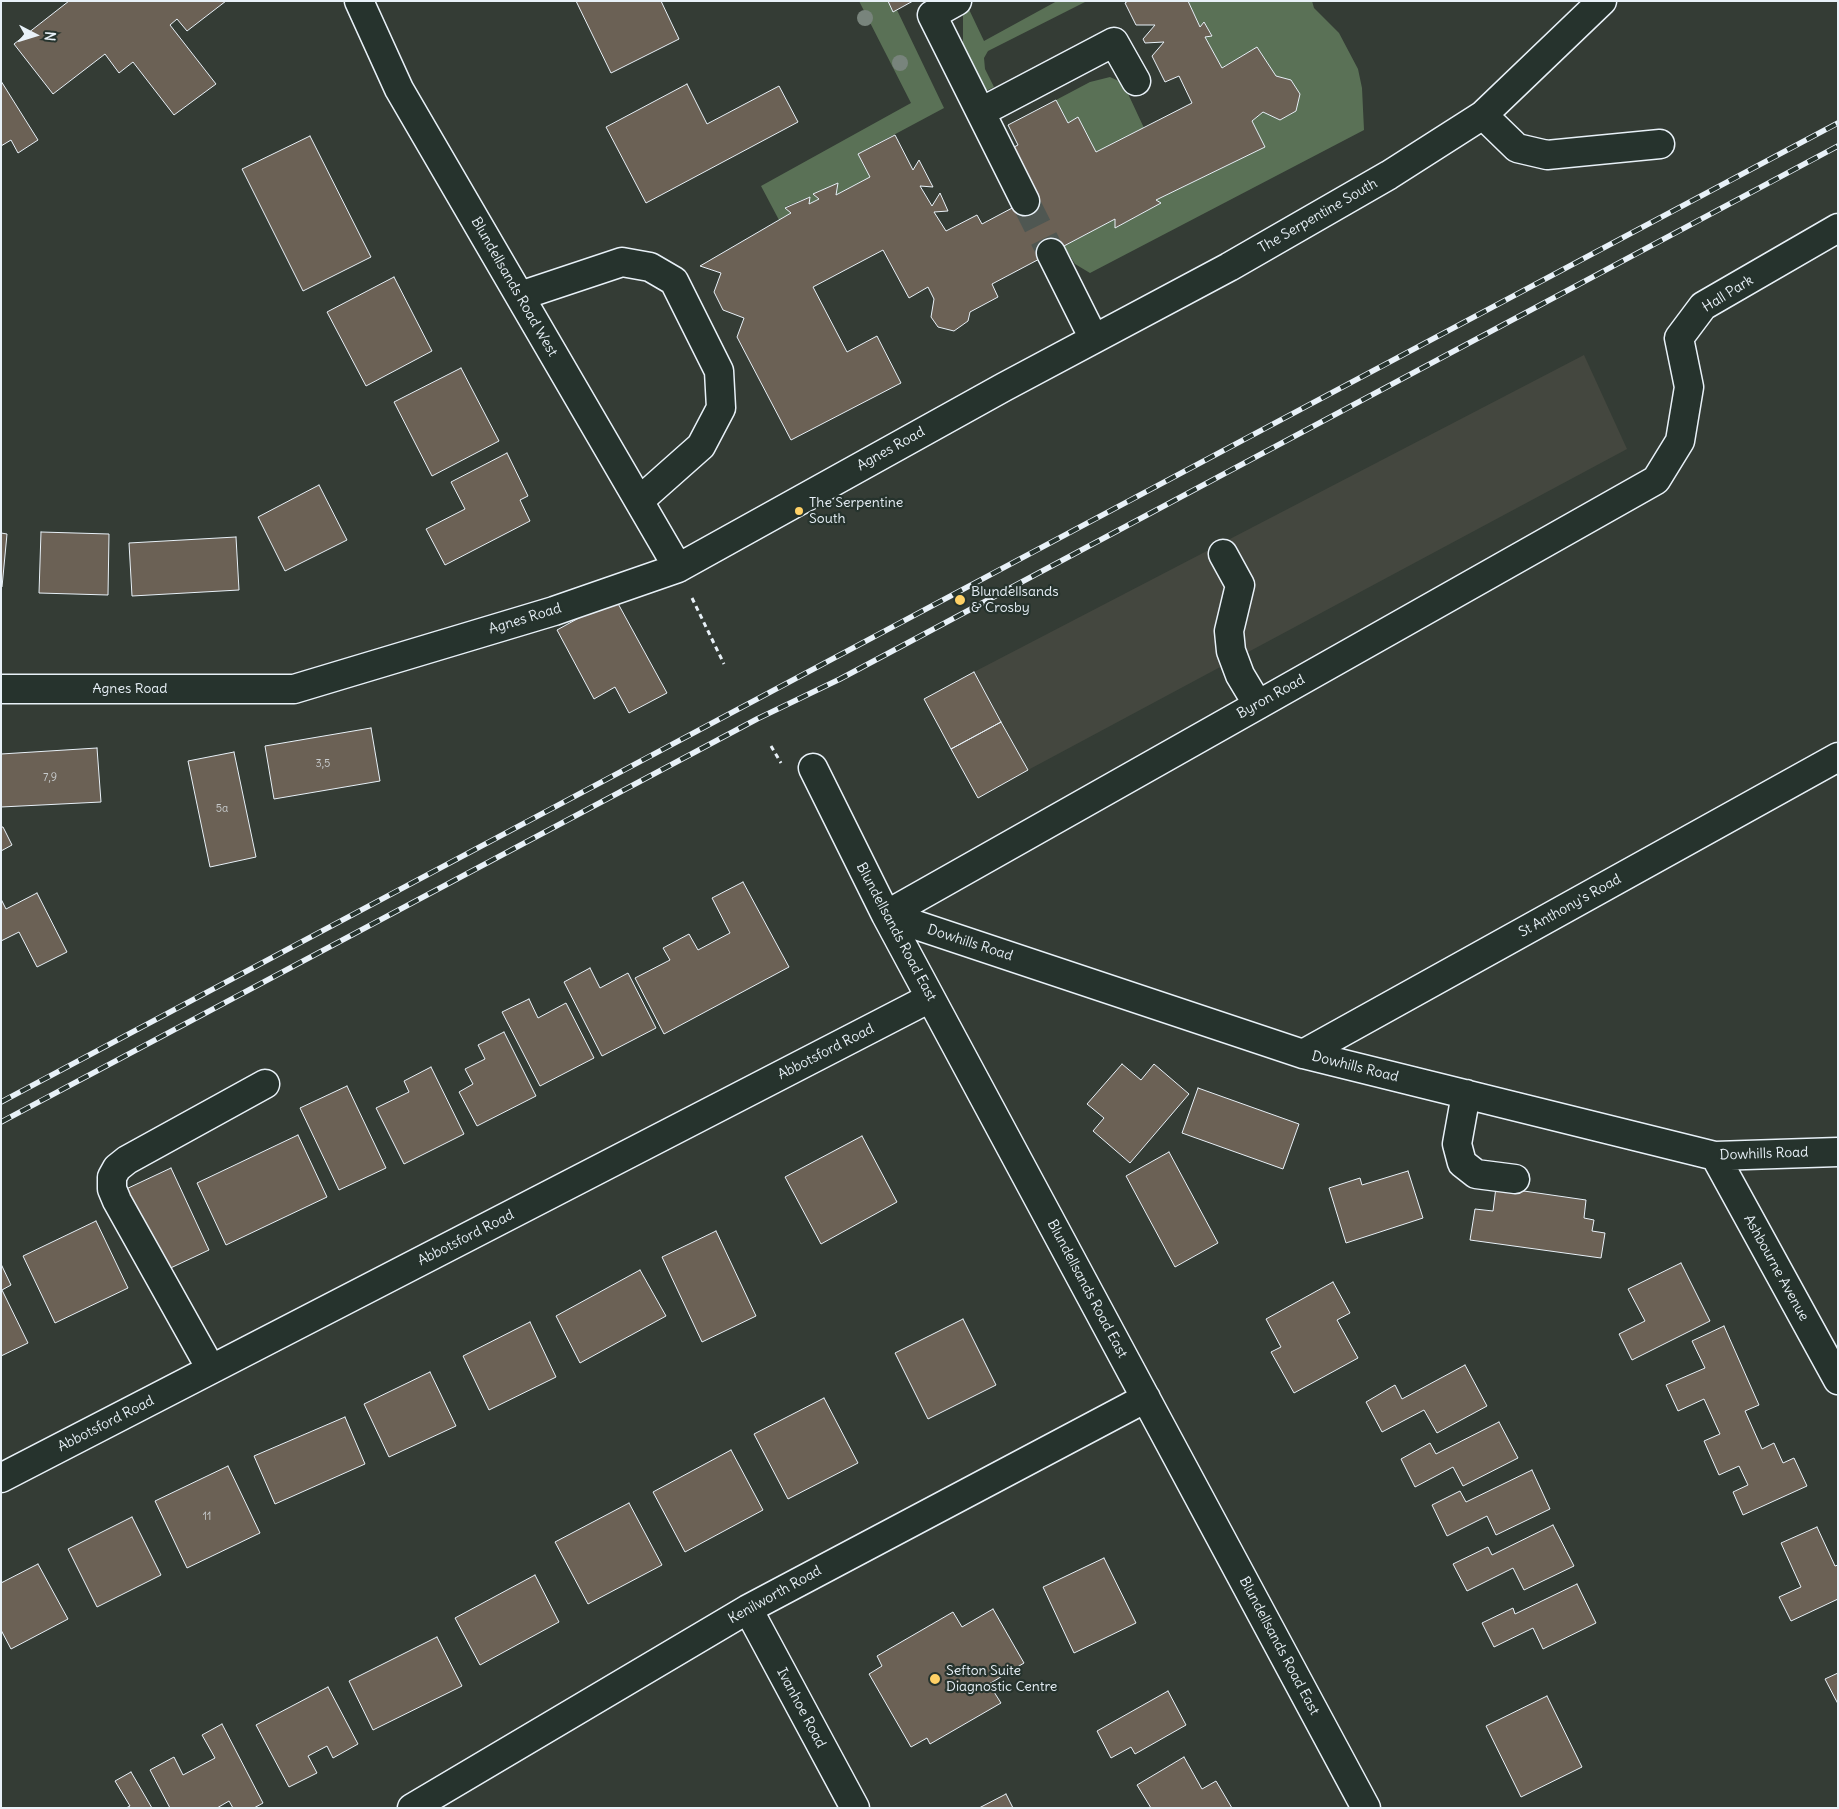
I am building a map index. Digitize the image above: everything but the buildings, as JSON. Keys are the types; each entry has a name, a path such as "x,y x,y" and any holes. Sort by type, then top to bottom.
{"street":[{"name":"Blundellsands Road West","path":"359,1 399,89 678,568"},
{"path":"957,1 932,15 1025,201"},
{"name":"The Serpentine South","path":"1004,387 1229,268 1372,185 1483,115 1602,1"},
{"path":"981,112 1114,42 1136,80"},
{"path":"1483,115 1517,148 1547,155 1660,144"},
{"name":"Hall Park","path":"1656,480 1680,441 1689,387 1679,338 1703,306 1838,228"},
{"path":"1051,253 1094,339"},
{"path":"520,296 622,262 650,267 674,281 719,371 721,408 701,446 639,501"},
{"name":"Agnes Road","path":"1,689 294,689 554,611 678,568 1004,387"},
{"name":"Byron Road","path":"886,915 1656,480"},
{"path":"1223,554 1240,585 1229,631 1231,651 1240,675 1258,705"},
{"name":"St Anthony's Road","path":"1303,1054 1838,757"},
{"name":"Blundellsands Road East","path":"813,768 886,915 930,998 1366,1808"},
{"name":"Dowhills Road","path":"886,915 1303,1054 1715,1156 1838,1152"},
{"name":"Abbotsford Road","path":"1,1478 930,998"},
{"path":"211,1369 117,1201 112,1189 112,1177 117,1168 127,1160 265,1084"},
{"path":"1466,1094 1457,1144 1462,1163 1476,1174 1515,1179"},
{"name":"Ashbourne Avenue","path":"1715,1156 1838,1380"},
{"name":"Kenilworth Road","path":"412,1808 748,1609 1146,1398"},
{"name":"Ivanhoe Road","path":"748,1609 855,1808"}],"path":[{"path":"678,568 724,664"}],"shaded area":[{"path":"1584,355 1627,449 1028,770 974,672"}],"green space":[{"path":"859,1 888,1 893,12 897,10 944,108 858,154 870,177 836,195 838,183 814,194 819,199 809,204 809,197 785,207 791,213 779,220 761,186 911,103"},
{"path":"963,1 965,1 984,41 1057,1 1087,1 988,51 984,58 985,69 994,87 986,91 963,45"},
{"path":"1188,1 1312,1 1314,8 1339,33 1358,69 1362,88 1364,130 1090,273 1075,264 1064,246 1115,219 1115,228 1161,203 1156,200 1265,147 1252,121 1263,112 1280,120 1296,111 1300,94 1291,80 1276,76 1257,47 1222,68 1205,37 1212,35 1204,22 1200,27"},
{"path":"1110,77 1123,83 1144,128 1096,152 1078,118 1068,123 1056,100 1090,82"}],"tunnel":[{"path":"1025,201 1051,253"}],"railway":[{"path":"1,1102 1838,123"},
{"path":"1,1122 757,719 840,679 1838,146"}],"place":[{"name":"The Serpentine South","path":"799,511"},
{"name":"Blundellsands & Crosby","path":"960,600"},
{"name":"Sefton Suite Diagnostic Centre","path":"935,1679"}]}
